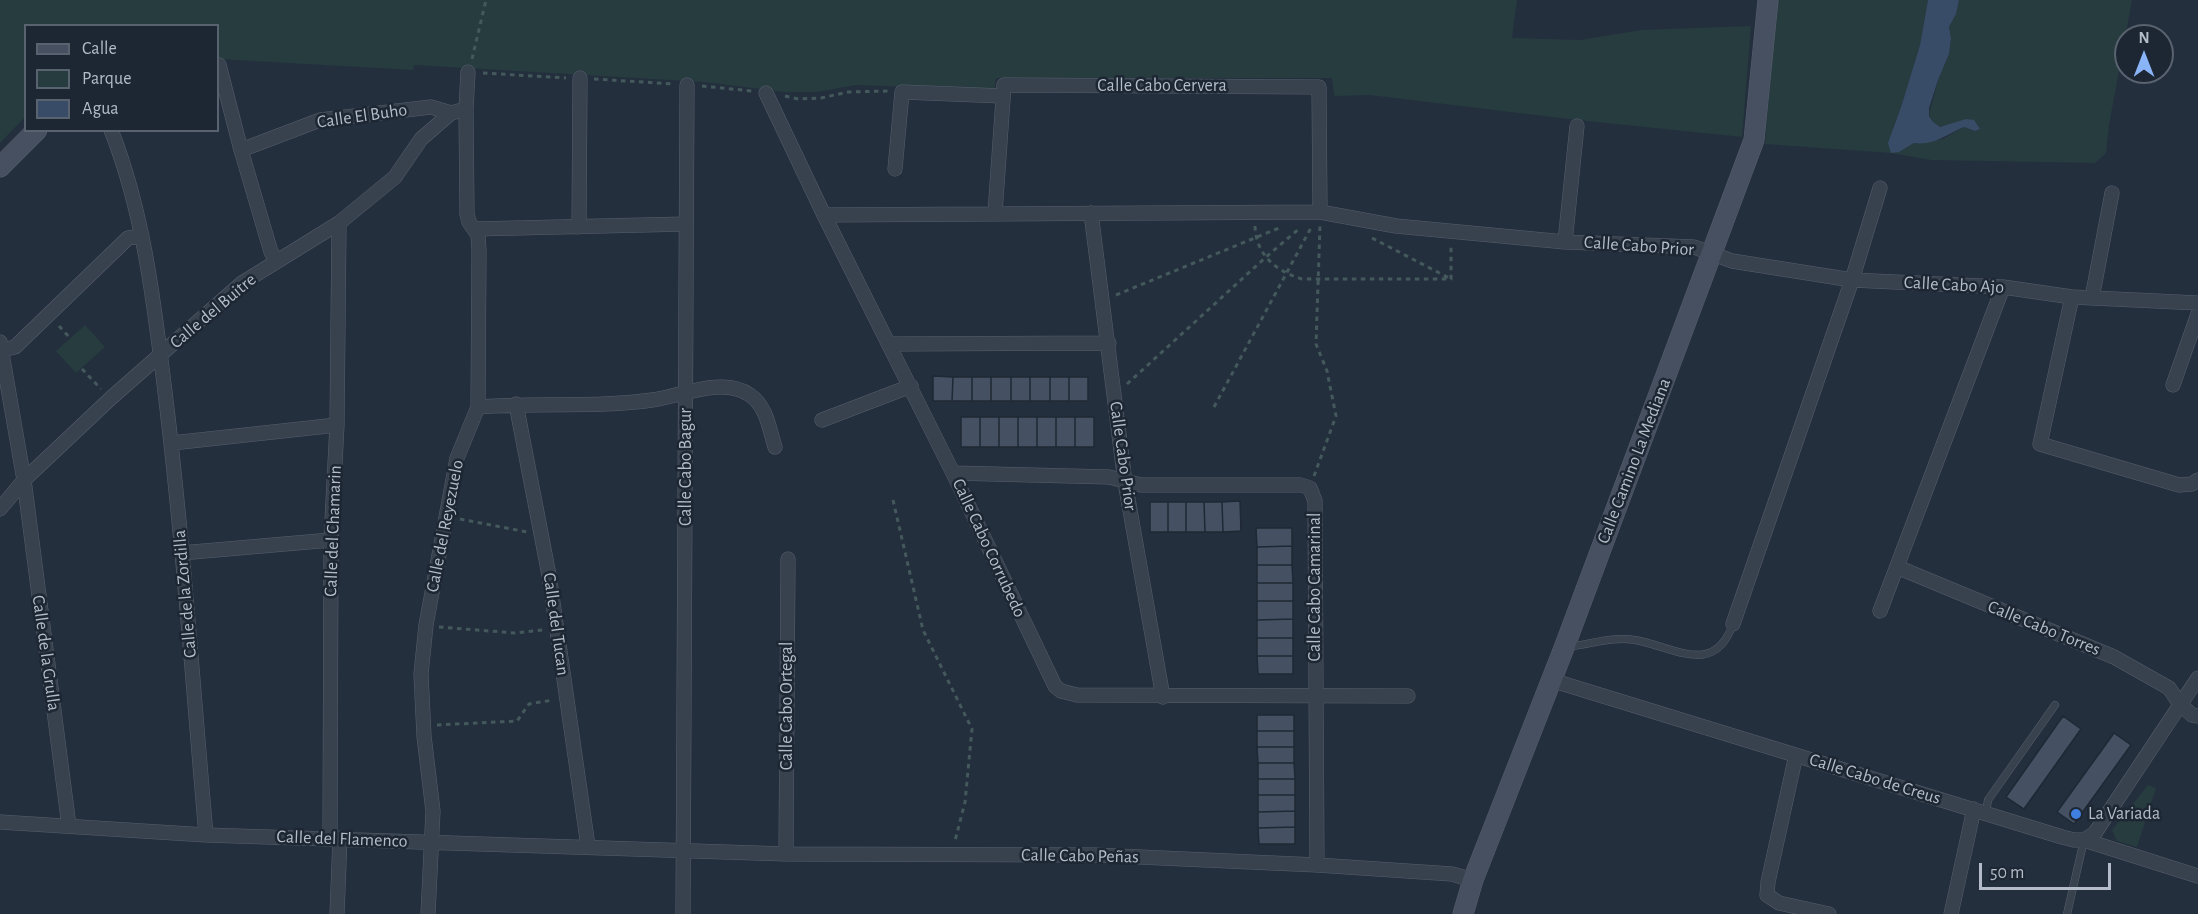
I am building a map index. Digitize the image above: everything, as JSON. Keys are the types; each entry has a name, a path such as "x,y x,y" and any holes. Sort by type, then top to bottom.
{"street":[{"name":"Calle Camino La Mediana","path":"1463,914 1473,880 1564,648 1754,140 1767,0"},
{"path":"219,65 241,150 271,252 276,261"},
{"name":"Calle del Reyezuelo","path":"428,914 433,811 423,726 421,674 426,625 457,458 478,407 479,251 478,235 469,222 467,214 468,72"},
{"path":"579,227 580,78"},
{"name":"Calle Cabo Bagur","path":"683,914 687,84"},
{"name":"Calle Cabo Cervera","path":"895,169 902,92 1319,87 1320,212"},
{"path":"995,213 1004,90"},
{"name":"Calle Cabo Corrubedo","path":"766,93 824,215 911,386 1055,686 1061,691 1077,695 1408,696"},
{"name":"Calle El Buho","path":"241,150 320,120 431,107 451,113"},
{"name":"Calle del Buitre","path":"0,509 24,480 111,398 242,283 339,223 395,177 421,139 451,113 466,109"},
{"name":"Calle Cabo Prior","path":"1565,242 1577,126"},
{"path":"0,168 35,132"},
{"name":"Calle de la Zordilla","path":"112,132 124,164 142,236 161,354 172,443 206,835"},
{"path":"1733,624 1852,280 1880,188"},
{"path":"2092,298 2112,193"},
{"name":"Calle Cabo Prior","path":"824,215 1320,212 1396,226 1565,242 1694,248 1712,253"},
{"name":"Calle Cabo Prior","path":"1091,213 1125,482 1163,697"},
{"name":"Calle del Chamarin","path":"337,914 331,540 337,425 339,223"},
{"path":"474,229 686,224"},
{"path":"1,346 15,347 128,238 142,236"},
{"name":"Calle Cabo Ajo","path":"1712,253 1732,261 1852,280 2003,287 2072,297 2198,303"},
{"path":"1880,611 2003,287"},
{"path":"2072,297 2040,444 2179,485 2192,484 2198,480"},
{"path":"2173,385 2198,314"},
{"path":"890,344 1108,343"},
{"name":"Calle de la Grulla","path":"1,346 24,480 69,826"},
{"path":"822,420 911,386"},
{"path":"478,407 516,404 618,403 653,400 703,388 730,388 749,394 763,407 775,447"},
{"name":"Calle del Tucan","path":"516,404 557,629 588,846"},
{"path":"172,443 337,425"},
{"name":"Calle Cabo Camarinal","path":"953,473 1109,477 1141,485 1301,485 1310,488 1315,501 1317,865"},
{"path":"181,553 331,540"},
{"name":"Calle Cabo Ortegal","path":"786,854 788,559"},
{"name":"Calle Cabo Torres","path":"1897,567 2114,657 2169,688 2180,704 2198,716"},
{"path":"2084,840 2095,833 2198,678"},
{"name":"Calle Cabo de Creus","path":"1551,680 2198,876"},
{"path":"1796,754 1767,895 1779,903 1828,914"},
{"path":"1951,914 1980,811"},
{"name":"Calle del Flamenco","path":"0,822 206,835 685,849"},
{"name":"Calle Cabo Peñas","path":"685,849 786,854 1095,855 1317,865 1452,874 1473,880"}],"lane":[{"path":"1564,648 1611,639 1635,640 1689,656 1702,655 1723,644 1733,624"},
{"path":"1980,811 2055,705"},
{"path":"2067,914 2084,840"}],"path":[{"path":"468,72 486,0"},
{"path":"1254,212 1255,238 1258,248 1273,265 1286,274 1302,279 1451,279"},
{"path":"1115,395 1266,257 1320,212"},
{"path":"1214,407 1320,212"},
{"path":"1310,488 1336,416 1327,371 1316,344 1320,212"},
{"path":"1103,301 1288,225"},
{"path":"1451,231 1451,279"},
{"path":"1371,237 1451,279"},
{"path":"82,369 111,398"},
{"path":"893,500 923,630 972,729 965,802 951,854"},
{"path":"446,517 541,535"},
{"path":"426,625 515,633 557,629"},
{"path":"423,726 517,721 530,704 566,698"}],"green space":[{"path":"0,0 1517,0 1512,38 1580,40 1641,30 1751,26 1742,137 1370,95 1334,96 1332,78 996,78 994,90 856,85 817,92 784,92 704,82 414,65 413,70 219,59 219,24 24,24 24,118 0,143"},
{"path":"1776,0 1928,0 1920,45 1893,128 1899,152 1914,143 1943,139 1964,127 1975,131 1980,129 1951,125 1940,127 1929,115 1938,80 1949,54 1951,38 1949,27 1956,14 1959,0 2132,0 2128,24 2114,24 2114,84 2117,84 2106,153 2095,163 1931,160 1891,153 1765,144"},
{"path":"85,325 105,347 76,373 56,351"},
{"path":"2148,785 2156,788 2137,847 2117,841 2112,830"}],"water":[{"path":"1928,0 1959,0 1956,14 1949,27 1951,38 1949,54 1938,80 1929,108 1929,116 1940,127 1966,119 1974,120 1980,129 1975,131 1964,127 1934,141 1914,143 1899,152 1891,153 1888,143 1920,45"}],"building":[{"path":"933,376 953,377 952,401 933,401"},
{"path":"953,377 972,377 972,401 952,401"},
{"path":"972,377 991,377 991,401 972,401"},
{"path":"991,377 1011,377 1011,401 991,401"},
{"path":"1011,377 1030,377 1030,401 1011,401"},
{"path":"1030,377 1050,377 1050,401 1030,401"},
{"path":"1050,377 1069,377 1069,401 1050,401"},
{"path":"1069,377 1088,377 1088,401 1069,401"},
{"path":"961,417 980,417 980,447 961,447"},
{"path":"980,417 999,417 999,447 980,447"},
{"path":"999,417 1018,417 1018,447 999,447"},
{"path":"1018,417 1037,417 1037,447 1018,447"},
{"path":"1037,417 1056,417 1056,447 1037,447"},
{"path":"1056,417 1075,417 1075,447 1056,447"},
{"path":"1075,417 1094,417 1094,447 1075,447"},
{"path":"1240,501 1241,531 1223,532 1222,502"},
{"path":"1150,502 1168,502 1168,532 1150,532"},
{"path":"1168,502 1186,502 1186,532 1168,532"},
{"path":"1186,502 1204,502 1205,532 1186,532"},
{"path":"1204,502 1222,502 1223,532 1205,532"},
{"path":"1256,528 1292,528 1292,546 1257,547"},
{"path":"1292,546 1292,565 1257,565 1257,547"},
{"path":"1257,565 1292,565 1293,583 1257,583"},
{"path":"1257,583 1293,583 1293,601 1257,601"},
{"path":"1257,601 1293,601 1293,619 1257,620"},
{"path":"1293,619 1293,638 1257,638 1257,620"},
{"path":"1257,638 1293,638 1293,656 1257,656"},
{"path":"1257,656 1293,656 1293,674 1258,674"},
{"path":"1257,715 1294,715 1294,731 1257,731"},
{"path":"2063,716 2081,729 2024,809 2006,797"},
{"path":"1257,731 1294,731 1294,747 1257,747"},
{"path":"2114,733 2131,745 2074,824 2057,812"},
{"path":"1257,747 1294,747 1294,763 1258,763"},
{"path":"1258,763 1294,763 1295,779 1258,779"},
{"path":"1258,779 1295,779 1295,795 1258,795"},
{"path":"1258,795 1295,795 1295,811 1258,812"},
{"path":"1295,811 1295,827 1258,828 1258,812"},
{"path":"1295,827 1295,844 1259,844 1258,828"}],"place":[{"name":"La Variada","path":"2076,814"}]}
